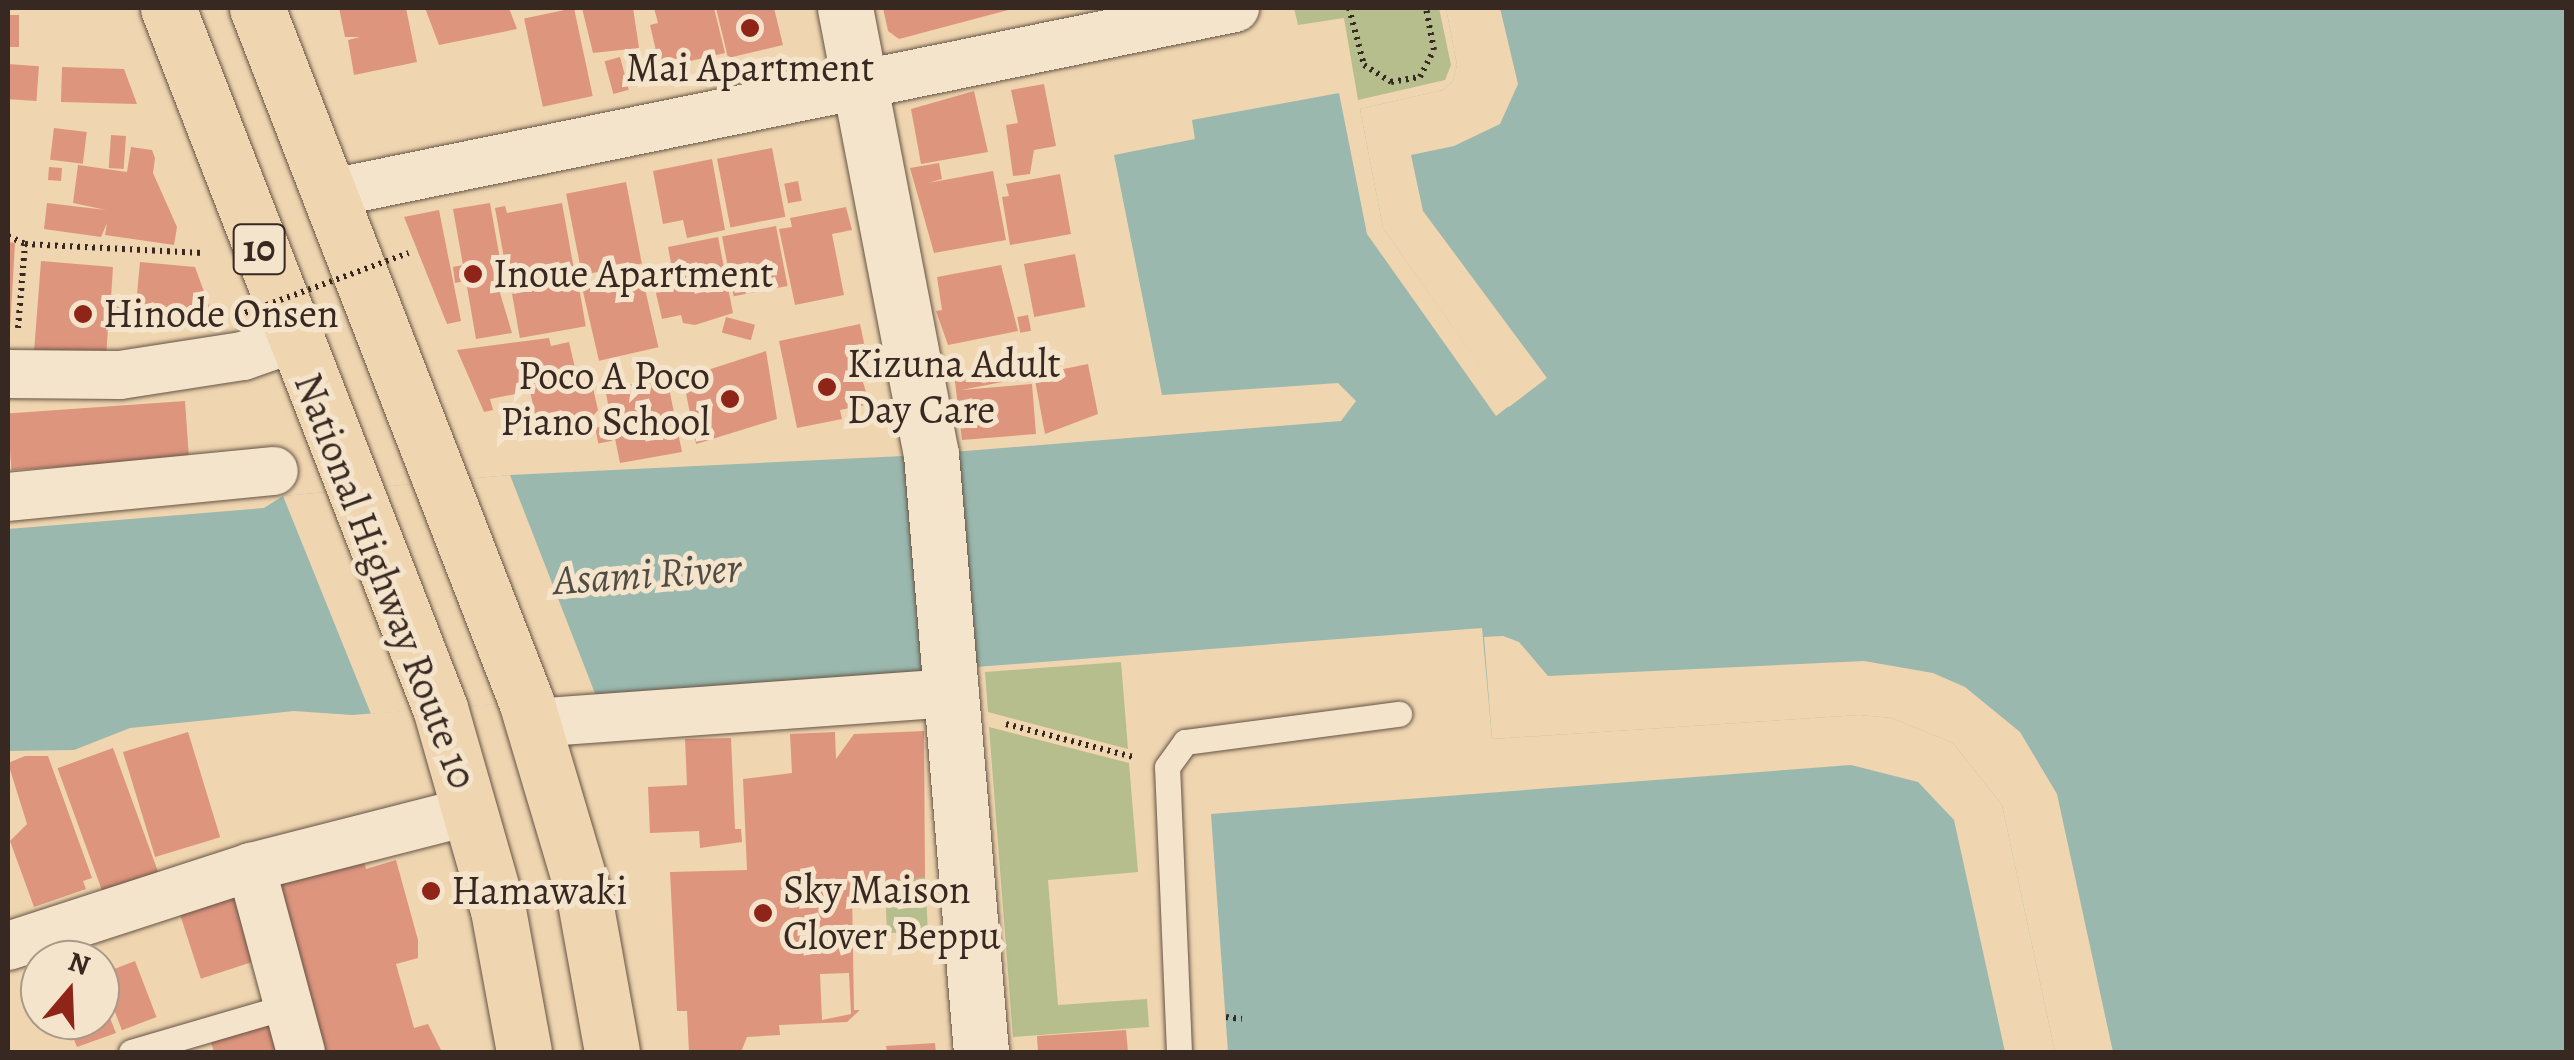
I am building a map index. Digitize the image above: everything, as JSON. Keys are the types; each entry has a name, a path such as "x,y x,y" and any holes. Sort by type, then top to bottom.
{"highway":[{"name":"National Highway Route 10","path":"168,8 440,708 498,910 524,1052"},
{"name":"National Highway Route 10","path":"257,8 529,712 584,896 612,1052"}],"street":[{"path":"845,8 930,454 954,693 981,1052"},
{"path":"327,194 861,89 1235,8"},
{"path":"11,374 120,375 243,356 294,338"},
{"path":"8,496 274,471"},
{"path":"529,712 954,693"},
{"path":"8,946 251,867 471,810"},
{"path":"251,867 300,1052"}],"lane":[{"path":"1179,1052 1167,767 1185,742 1399,714"},
{"path":"131,1052 288,1006"}],"path":[{"path":"1349,8 1364,64 1391,82 1420,77 1434,50 1426,8"},
{"path":"8,236 25,244 203,253"},
{"path":"11,374 25,244"},
{"path":"232,318 409,253"},
{"path":"954,693 988,720 1167,767"},
{"path":"1226,1017 1242,1018"}],"green space":[{"path":"1294,8 1439,8 1451,65 1445,80 1358,100 1344,18 1298,25"},
{"path":"1121,662 1128,749 988,712 985,672"},
{"path":"989,727 1129,763 1138,872 1048,880 1058,1005 1147,999 1149,1027 1013,1037"},
{"path":"925,877 928,932 887,933 885,885 892,878"}],"water":[{"name":"Asami River","path":"1446,8 2566,8 2566,1052 2055,1052 2002,805 1953,743 1892,718 1859,715 1492,739 1482,628 352,715 294,711 130,728 74,750 8,751 8,529 264,508 283,496 510,475 903,456 1341,421 1356,401 1338,383 1162,395 1114,155 1195,139 1192,120 1339,93 1367,234 1496,416 1509,406 1383,228 1360,109 1443,90 1453,81 1457,65"},
{"path":"1851,765 1918,782 1954,820 2005,1052 1228,1052 1211,814"}],"pier":[{"path":"1446,8 1500,8 1518,84 1500,124 1454,146 1411,155 1423,211 1547,378 1509,407 1383,228 1360,109 1443,90 1453,81 1457,65"},
{"path":"510,475 596,696 371,714 283,496"},
{"path":"1503,636 1519,642 1548,676 1864,661 1933,673 1965,687 2020,732 2057,794 2113,1052 2055,1052 2002,805 1953,743 1892,718 1859,715 1492,739 1484,637"}],"building":[{"path":"339,8 406,8 417,62 354,75 348,40 360,37 345,37"},
{"path":"425,8 509,8 517,29 439,45"},
{"path":"574,8 593,96 543,107 524,19"},
{"path":"582,8 633,8 639,48 593,53"},
{"path":"654,8 714,8 725,53 660,68 650,25 658,23"},
{"name":"Mai Apartment","path":"716,8 774,8 783,45 728,58"},
{"path":"883,8 1012,9 899,39 888,31"},
{"path":"8,15 19,15 19,47 8,47"},
{"path":"620,57 629,90 613,94 605,61"},
{"path":"8,64 39,66 36,101 8,99"},
{"path":"62,67 124,69 137,104 61,102"},
{"path":"1044,84 1056,146 1034,150 1030,174 1013,176 1006,125 1018,123 1011,90"},
{"path":"974,91 988,152 921,164 911,109"},
{"path":"54,128 87,132 83,164 50,160"},
{"path":"111,135 126,136 124,169 109,168"},
{"path":"131,147 152,150 153,173 177,227 174,245 105,235 107,223 101,237 44,229 47,203 106,210 73,203 78,165 127,172"},
{"path":"772,148 785,217 730,227 717,159"},
{"path":"712,159 725,230 687,238 683,220 663,224 653,171"},
{"path":"939,163 942,179 928,183 993,171 1006,240 934,253 910,168"},
{"path":"49,167 62,168 61,181 48,180"},
{"path":"1060,174 1071,234 1010,245 1002,197 1009,196 1006,184"},
{"path":"798,181 802,201 788,203 784,184"},
{"path":"626,182 642,263 582,275 566,194"},
{"name":"Inoue Apartment","path":"490,203 500,259 490,260 512,333 476,339 466,281 455,283 453,267 463,265 453,209"},
{"path":"562,203 575,275 509,286 495,208 505,206 507,213"},
{"path":"846,207 852,230 832,234 844,295 795,305 779,229 792,227 790,218"},
{"path":"439,210 461,321 447,324 404,217"},
{"path":"776,226 788,286 734,296 722,236"},
{"path":"718,237 733,313 695,325 683,323 681,315 662,319 655,289 675,285 668,247"},
{"path":"8,242 15,243 10,329 8,329"},
{"path":"1075,254 1085,307 1034,317 1024,264"},
{"name":"Hinode Onsen","path":"41,261 113,267 111,298 130,304 128,324 108,328 106,358 34,352"},
{"path":"140,262 195,267 211,311 136,305"},
{"path":"1001,265 1018,331 948,345 936,311 942,310 937,277"},
{"path":"642,276 658,347 599,361 583,290"},
{"path":"578,282 586,326 520,338 512,294"},
{"path":"1028,315 1031,331 1020,333 1017,317"},
{"path":"726,317 755,325 751,340 722,332"},
{"name":"Kizuna Adult Day Care","path":"860,324 868,362 857,364 870,404 840,410 842,419 797,428 779,341"},
{"path":"549,338 551,346 569,342 575,368 588,366 598,410 593,416 537,423 530,391 490,399 493,410 484,412 457,350"},
{"name":"Poco A Poco Piano School","path":"766,351 777,419 696,444 683,378"},
{"path":"1029,360 1033,376 961,390 1032,384 1036,434 962,440 954,374"},
{"path":"1088,364 1098,414 1045,434 1034,375"},
{"path":"659,379 661,389 669,388 682,452 620,463 605,389"},
{"path":"185,401 189,458 11,470 8,413"},
{"path":"609,425 612,441 598,443 595,428"},
{"name":"Sky Maison Clover Beppu","path":"924,731 925,877 852,891 854,1010 860,1010 847,1022 779,1025 780,1035 747,1037 741,1052 689,1052 687,1011 677,1011 670,872 747,870 743,779 792,773 790,734 835,732 836,759 854,734","holes":["849,973 851,1014 822,1020 820,974"]},
{"path":"188,732 220,837 155,857 123,752"},
{"path":"731,738 735,829 741,829 742,842 700,848 699,831 650,833 648,787 687,785 685,739"},
{"path":"113,748 158,872 103,892 58,768"},
{"path":"25,756 48,756 92,878 83,881 86,889 34,907 10,841 27,824 8,763"},
{"path":"396,860 418,940 418,958 396,964 414,1028 428,1024 442,1052 316,1052 269,888 364,862 366,869"},
{"path":"237,886 261,959 201,979 177,905"},
{"path":"135,961 157,1017 122,1030 120,967"},
{"path":"275,1016 286,1052 214,1052 209,1036"},
{"path":"1126,1030 1128,1052 1038,1052 1037,1036"},
{"path":"74,1040 96,1040 77,1047"},
{"path":"935,1043 936,1052 887,1052 886,1046"}],"place":[{"name":"Mai Apartment","path":"750,28"},
{"name":"Inoue Apartment","path":"473,274"},
{"name":"Hinode Onsen","path":"83,314"},
{"name":"Kizuna Adult Day Care","path":"827,387"},
{"name":"Poco A Poco Piano School","path":"730,399"},
{"name":"Hamawaki","path":"431,891"},
{"name":"Sky Maison Clover Beppu","path":"763,913"}]}
